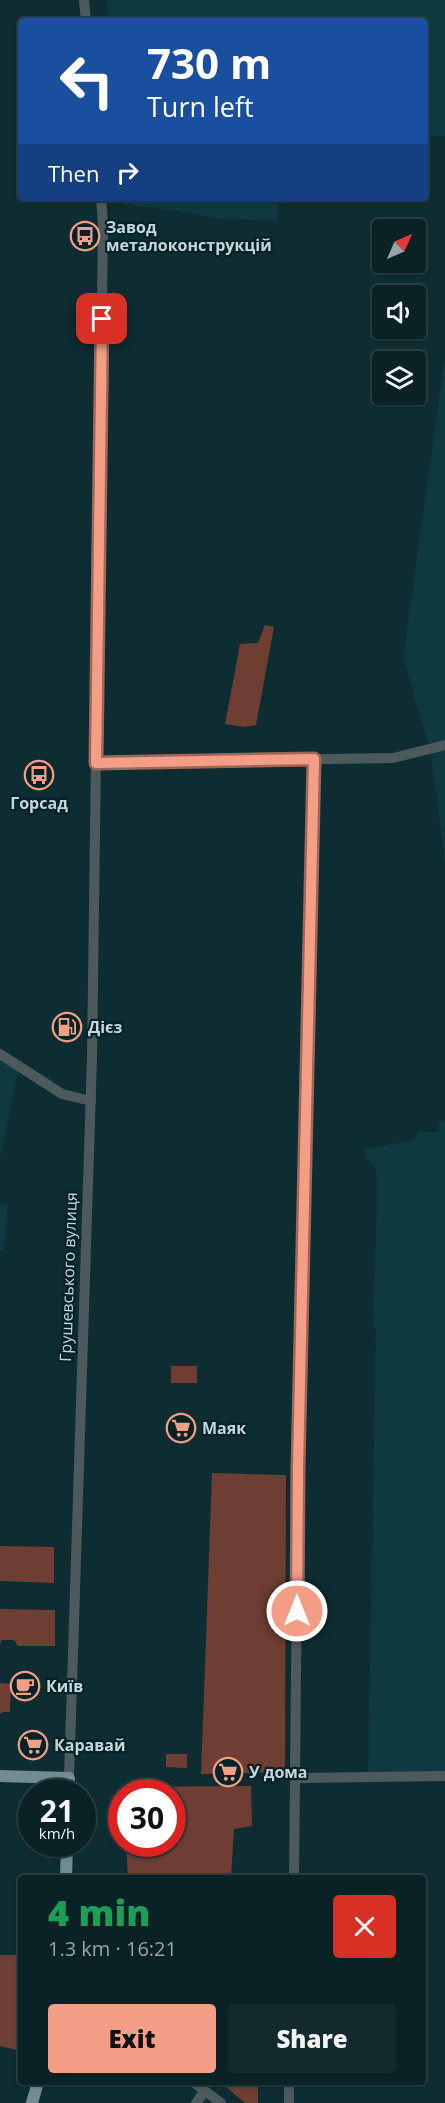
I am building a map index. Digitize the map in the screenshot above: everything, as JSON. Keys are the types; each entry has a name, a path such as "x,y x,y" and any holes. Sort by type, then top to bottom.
{"main road":[{"path":"0,1776 69,1778"},
{"path":"66,1875 67,1857"},
{"path":"32,2103 37,2085"}],"street":[{"path":"84,0 86,18"},
{"name":"Грушевського вулиця","path":"69,1778 91,1101 103,249 101,201"},
{"path":"96,763 393,758 445,745"},
{"path":"294,1875 297,1778 298,1468 314,759"},
{"path":"0,1054 62,1094 91,1101"},
{"path":"297,1778 445,1776"},
{"path":"197,2085 221,2103"},
{"path":"289,2085 289,2103"},
{"path":"196,2103 205,2091"}],"shaded area":[{"path":"107,0 445,0 445,136 428,137 428,18 108,18"},
{"name":"Завод металоконструкцій","path":"122,201 279,201 277,221 217,219 180,211 122,204"},
{"path":"445,356 445,864 431,753 403,658"},
{"path":"265,625 274,627 256,725 244,727 225,724 240,644 258,643"},
{"path":"0,1059 18,1072 0,1158"},
{"path":"445,1121 445,1781 368,1779 376,1328 373,1328 377,1201 376,1169 366,1158 365,1150 413,1140 420,1132 439,1132 438,1122"},
{"path":"0,1203 8,1204 4,1251 0,1250"},
{"path":"171,1366 197,1366 197,1383 171,1383"},
{"path":"212,1473 286,1475 285,1772 201,1774"},
{"path":"0,1546 54,1547 54,1583 0,1581"},
{"path":"0,1609 55,1610 55,1646 18,1646 14,1640 2,1640 0,1644"},
{"path":"0,1683 11,1684 10,1712 0,1714"},
{"path":"166,1754 187,1754 187,1768 166,1767"},
{"path":"251,1786 252,1826 234,1829 231,1875 128,1875 127,1857 186,1857 186,1787"},
{"path":"0,1955 18,1955 18,2050 0,2046"},
{"path":"224,2085 258,2085 258,2103 245,2103"}],"place":[{"name":"Завод металоконструкцій","path":"85,236"},
{"name":"Горсад","path":"39,775"},
{"name":"Дієз","path":"67,1027"},
{"name":"Маяк","path":"181,1428"},
{"name":"Київ","path":"25,1686"},
{"name":"Каравай","path":"33,1745"},
{"name":"У дома","path":"228,1772"}],"route":[{"path":"102,319 96,763 314,759 298,1468 297,1611"}]}
